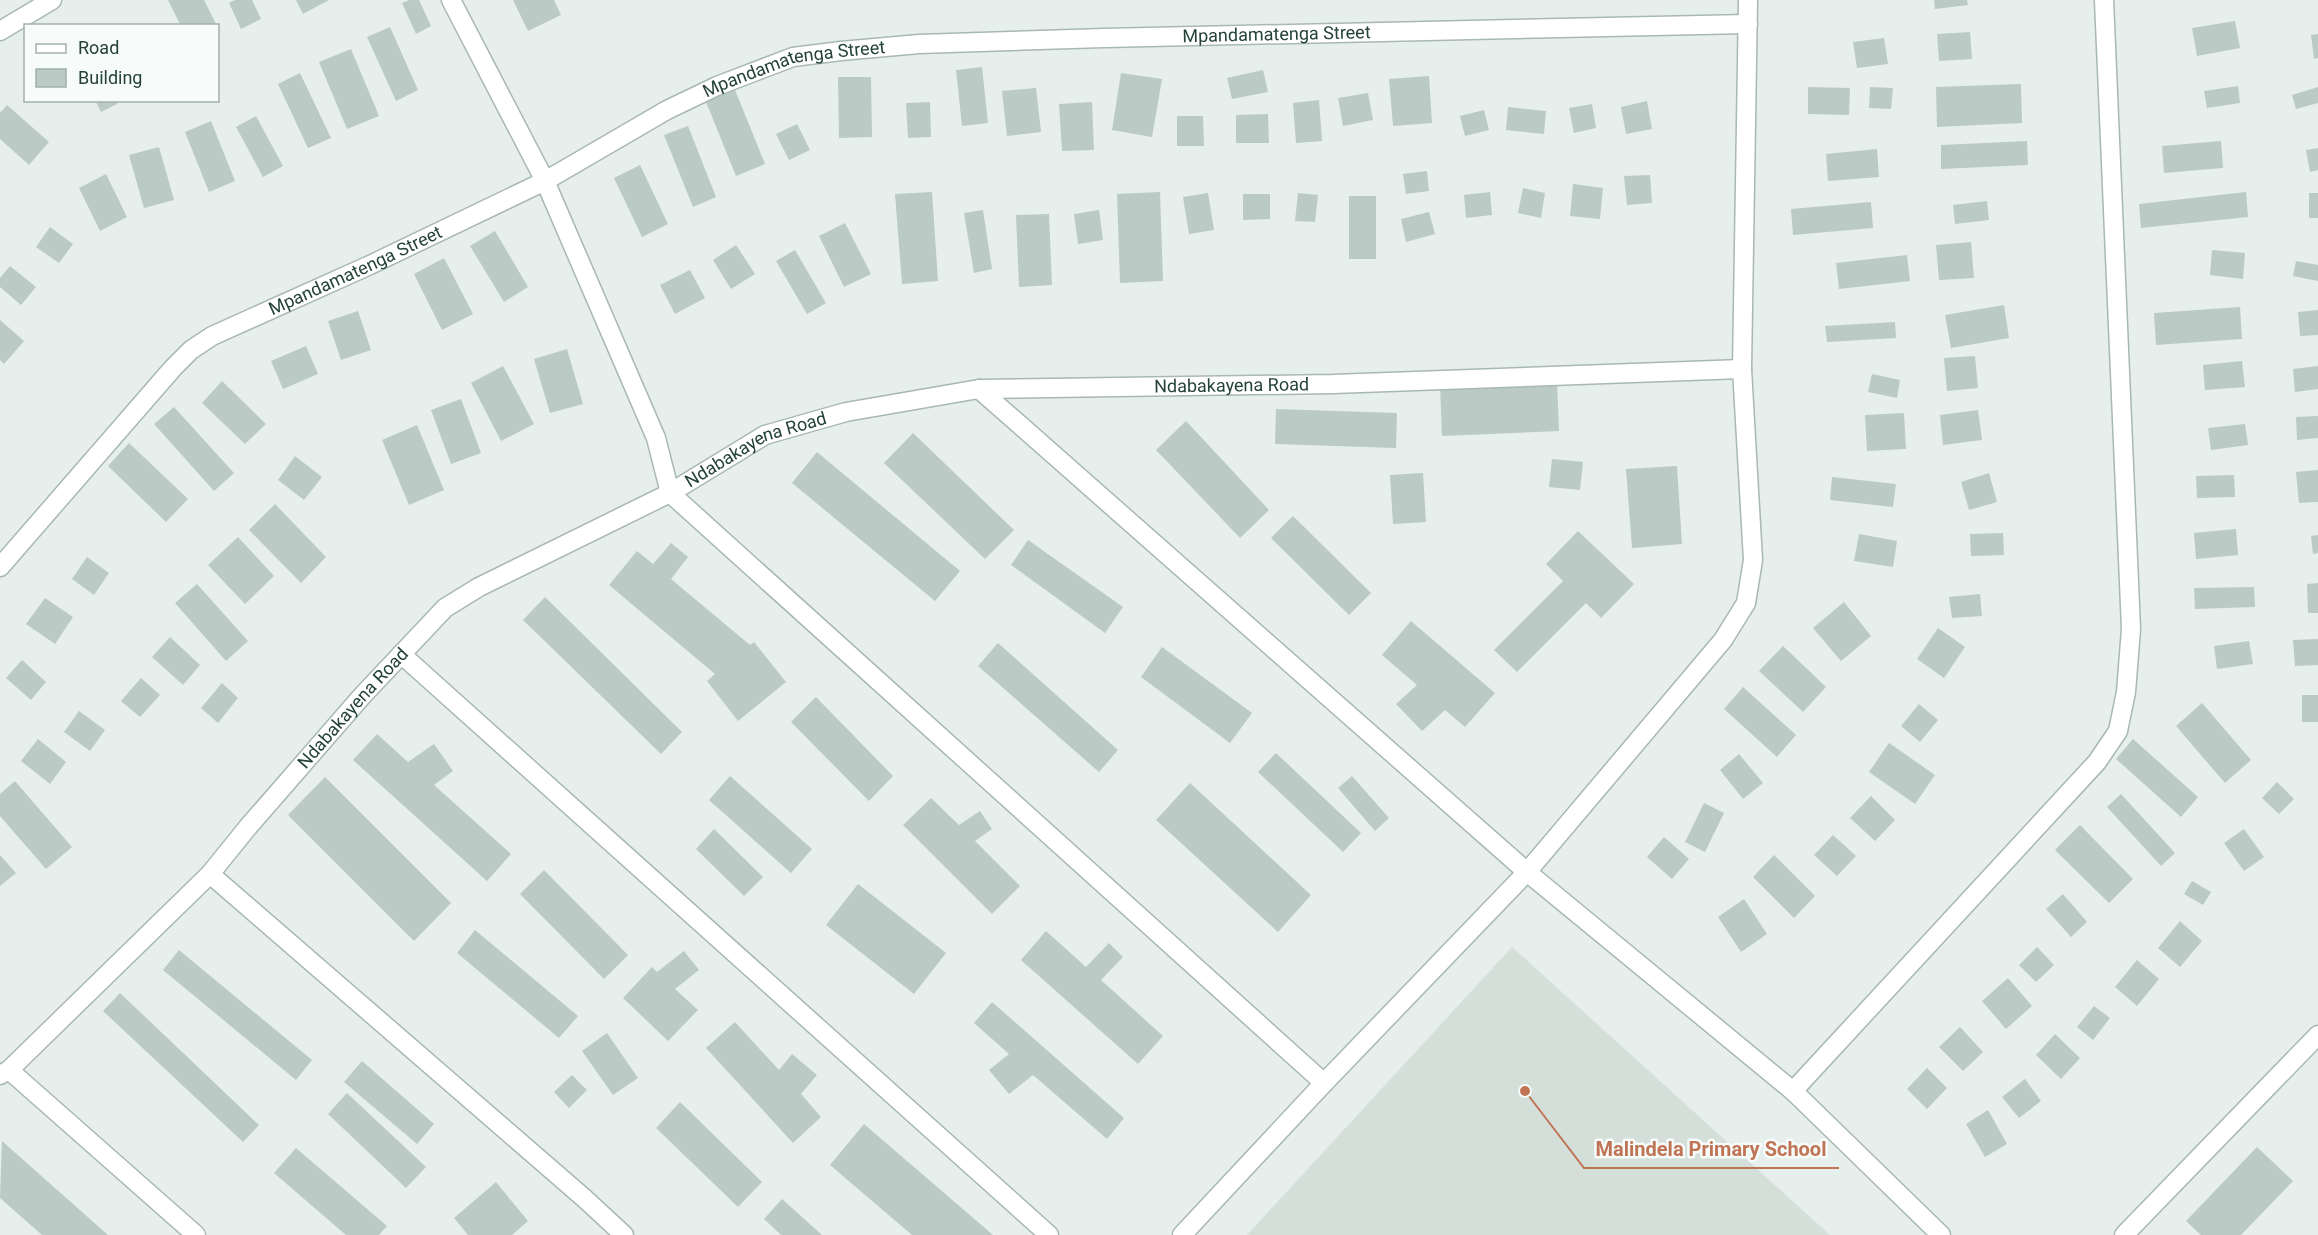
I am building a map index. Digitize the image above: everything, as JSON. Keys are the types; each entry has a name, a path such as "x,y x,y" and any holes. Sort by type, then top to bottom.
{"street":[{"path":"0,31 52,0"},
{"path":"451,0 545,181 656,438 670,493 1324,1083"},
{"path":"1182,1235 1527,872 1723,640 1746,603 1753,560 1742,369 1748,0"},
{"path":"1793,1091 2097,762 2118,731 2126,692 2131,629 2104,0"},
{"name":"Mpandamatenga Street","path":"0,567 191,350 212,336 370,265 545,181 667,110 717,86 793,57 919,44 1748,24"},
{"name":"Ndabakayena Road","path":"5,1073 210,874 248,827 401,654 445,608 478,587 670,493 765,435 846,412 979,389 1333,384 1742,369"},
{"path":"979,389 1527,872 1793,1091 1941,1235"},
{"path":"401,654 1049,1235"},
{"path":"210,874 624,1235"},
{"path":"2124,1235 2318,1035"},
{"path":"5,1073 196,1235"}],"shaded area":[{"path":"1512,947 1830,1235 1247,1235"}],"building":[{"path":"168,0 204,0 216,24 180,24"},
{"path":"235,0 252,0 261,19 241,29 229,3"},
{"path":"296,0 329,0 303,14"},
{"path":"419,0 431,26 416,34 402,3"},
{"path":"513,0 554,0 561,15 528,31"},
{"path":"1934,0 1967,0 1968,5 1935,9"},
{"path":"2235,21 2240,48 2197,56 2192,28"},
{"path":"390,27 418,90 396,101 367,37"},
{"path":"1970,32 1972,59 1939,61 1937,34"},
{"path":"2318,34 2318,58 2314,59 2311,35"},
{"path":"1884,38 1888,64 1857,68 1853,42"},
{"path":"351,49 379,116 347,129 319,62"},
{"path":"982,67 988,123 962,126 956,70"},
{"path":"1263,70 1268,92 1232,99 1227,78"},
{"path":"300,73 331,138 308,148 278,84"},
{"path":"1121,73 1162,79 1152,137 1112,130"},
{"path":"1429,76 1432,123 1393,126 1389,79"},
{"path":"838,77 871,77 872,137 839,138"},
{"path":"2021,84 2022,123 1937,127 1936,87"},
{"path":"733,85 765,164 736,176 704,97"},
{"path":"2238,86 2240,103 2207,108 2204,91"},
{"path":"1808,87 1850,88 1849,115 1808,114"},
{"path":"1870,87 1893,88 1891,109 1869,108"},
{"path":"2318,87 2318,103 2296,109 2292,95"},
{"path":"1036,88 1041,132 1007,136 1002,91"},
{"path":"1368,93 1373,120 1343,126 1338,98"},
{"path":"1319,100 1322,141 1296,143 1293,103"},
{"path":"1647,101 1652,129 1626,134 1621,107"},
{"path":"96,102 116,102 117,104 101,112"},
{"path":"930,102 931,137 908,138 906,103"},
{"path":"1092,102 1094,150 1062,151 1059,104"},
{"path":"1592,104 1596,128 1574,133 1569,108"},
{"path":"7,105 49,142 29,165 0,139 0,113"},
{"path":"1508,107 1546,111 1544,134 1506,130"},
{"path":"1484,110 1489,130 1465,136 1460,116"},
{"path":"1268,114 1269,143 1236,143 1236,115"},
{"path":"256,116 283,166 263,177 236,127"},
{"path":"1177,116 1203,116 1204,146 1177,146"},
{"path":"211,121 235,181 209,192 185,132"},
{"path":"797,124 810,150 789,160 776,134"},
{"path":"688,126 716,197 693,207 664,135"},
{"path":"2027,141 2028,165 1941,169 1941,145"},
{"path":"2221,141 2223,168 2164,173 2162,146"},
{"path":"159,147 174,200 144,208 129,155"},
{"path":"2318,148 2318,170 2310,172 2306,150"},
{"path":"1877,149 1879,177 1828,181 1826,154"},
{"path":"640,165 668,224 642,237 614,178"},
{"path":"1427,171 1429,191 1406,194 1403,174"},
{"path":"106,174 127,217 100,231 79,188"},
{"path":"1650,175 1652,203 1627,205 1624,176"},
{"path":"1573,184 1603,188 1600,219 1570,216"},
{"path":"1523,188 1545,193 1541,218 1518,213"},
{"path":"932,192 938,281 902,284 895,194"},
{"path":"1160,192 1163,281 1120,283 1117,194"},
{"path":"1490,192 1492,215 1466,218 1464,195"},
{"path":"2246,192 2248,217 2141,228 2139,204"},
{"path":"1208,193 1214,230 1189,234 1183,197"},
{"path":"1298,193 1318,195 1315,222 1295,221"},
{"path":"2309,193 2318,193 2318,218 2309,218"},
{"path":"1243,194 1270,194 1270,219 1243,220"},
{"path":"1349,196 1376,196 1376,259 1349,259"},
{"path":"1987,201 1989,220 1955,224 1953,205"},
{"path":"1871,202 1873,228 1793,235 1791,209"},
{"path":"983,210 992,269 974,273 964,213"},
{"path":"1099,210 1103,240 1078,244 1074,214"},
{"path":"1429,212 1435,234 1406,242 1401,219"},
{"path":"1049,214 1052,285 1019,287 1016,215"},
{"path":"845,223 871,274 844,287 819,236"},
{"path":"50,227 73,244 59,263 36,247"},
{"path":"495,231 528,287 504,302 470,246"},
{"path":"1971,242 1974,278 1939,280 1936,245"},
{"path":"736,245 755,274 731,289 713,260"},
{"path":"795,250 826,303 807,314 776,261"},
{"path":"2212,250 2245,253 2243,279 2210,275"},
{"path":"1907,255 1910,281 1839,289 1836,263"},
{"path":"444,258 473,314 442,330 414,274"},
{"path":"2296,261 2318,265 2318,281 2293,276"},
{"path":"10,266 36,287 21,305 0,287 0,278"},
{"path":"690,270 705,298 675,314 660,285"},
{"path":"2004,305 2009,338 1951,348 1945,315"},
{"path":"2240,307 2242,339 2156,345 2154,313"},
{"path":"2318,310 2318,335 2300,336 2298,312"},
{"path":"358,311 371,350 341,360 328,321"},
{"path":"0,320 24,341 4,364 0,360"},
{"path":"1895,322 1896,338 1827,342 1825,326"},
{"path":"306,346 318,374 283,389 271,361"},
{"path":"567,349 583,404 550,413 534,359"},
{"path":"1975,356 1978,388 1947,391 1944,358"},
{"path":"2242,361 2245,387 2205,390 2203,365"},
{"path":"503,366 534,424 501,441 471,383"},
{"path":"2318,366 2318,389 2295,392 2293,369"},
{"path":"1872,374 1900,380 1897,398 1868,392"},
{"path":"1557,380 1559,431 1442,436 1440,385"},
{"path":"222,381 266,424 245,444 202,403"},
{"path":"461,399 481,453 451,464 431,410"},
{"path":"174,407 234,473 214,491 154,424"},
{"path":"1276,409 1397,413 1396,448 1275,444"},
{"path":"1978,410 1982,440 1943,445 1940,415"},
{"path":"1904,413 1906,449 1867,451 1865,415"},
{"path":"2318,416 2318,438 2297,440 2296,417"},
{"path":"1186,421 1269,510 1240,538 1156,450"},
{"path":"2245,424 2248,445 2211,450 2208,428"},
{"path":"417,425 444,490 409,505 382,440"},
{"path":"913,433 1014,530 985,559 884,463"},
{"path":"129,443 188,499 166,522 108,466"},
{"path":"817,452 960,571 935,601 792,483"},
{"path":"295,456 322,477 304,500 278,480"},
{"path":"1552,459 1583,462 1580,490 1549,487"},
{"path":"1677,466 1682,544 1632,548 1626,469"},
{"path":"2318,470 2318,502 2299,503 2296,472"},
{"path":"1423,473 1426,522 1393,524 1390,475"},
{"path":"1989,473 1997,502 1969,510 1961,482"},
{"path":"2234,475 2235,497 2197,498 2196,476"},
{"path":"1832,477 1896,484 1893,507 1830,500"},
{"path":"275,504 326,557 301,583 249,530"},
{"path":"1293,516 1371,593 1349,615 1271,538"},
{"path":"2236,529 2238,555 2196,559 2194,533"},
{"path":"1578,531 1634,584 1601,618 1586,603 1517,672 1494,650 1563,581 1546,564"},
{"path":"2003,533 2004,555 1971,556 1970,534"},
{"path":"1859,534 1897,541 1893,567 1854,561"},
{"path":"2318,535 2318,553 2313,554 2311,536"},
{"path":"238,537 274,576 245,604 208,565"},
{"path":"1028,540 1123,607 1105,633 1011,565"},
{"path":"671,543 688,557 671,579 750,645 754,642 786,682 738,721 707,681 715,674 609,585 637,551 653,564"},
{"path":"87,557 109,573 94,595 72,579"},
{"path":"2318,583 2318,613 2308,613 2307,584"},
{"path":"197,584 248,641 226,661 175,603"},
{"path":"2254,587 2255,607 2195,609 2194,588"},
{"path":"1980,594 1982,616 1952,618 1949,597"},
{"path":"545,597 682,732 661,754 523,620"},
{"path":"45,598 73,617 55,644 26,624"},
{"path":"1844,602 1871,636 1841,661 1813,628"},
{"path":"1411,621 1495,693 1465,727 1445,710 1422,731 1396,704 1417,685 1382,655"},
{"path":"1938,628 1965,647 1944,678 1917,659"},
{"path":"170,637 200,665 183,685 152,657"},
{"path":"2318,639 2318,665 2295,666 2293,640"},
{"path":"2249,641 2253,664 2217,669 2214,646"},
{"path":"998,643 1118,750 1099,772 978,666"},
{"path":"1783,646 1826,687 1803,712 1759,671"},
{"path":"1162,647 1252,713 1230,743 1141,677"},
{"path":"22,660 46,682 31,700 6,678"},
{"path":"141,678 160,695 140,717 121,701"},
{"path":"222,683 238,698 218,723 201,708"},
{"path":"1743,687 1796,735 1777,757 1724,709"},
{"path":"2302,695 2318,695 2318,722 2302,722"},
{"path":"816,697 893,776 869,801 791,722"},
{"path":"2202,703 2251,760 2225,783 2176,726"},
{"path":"1919,704 1938,720 1920,742 1901,726"},
{"path":"79,711 105,730 90,751 64,732"},
{"path":"377,734 408,762 434,744 453,771 434,785 511,854 487,881 353,760"},
{"path":"38,739 66,762 50,784 21,761"},
{"path":"2133,739 2198,797 2181,817 2116,759"},
{"path":"1889,743 1935,775 1915,804 1869,772"},
{"path":"1276,753 1361,833 1343,852 1258,772"},
{"path":"1739,754 1763,783 1743,799 1720,770"},
{"path":"730,776 812,849 791,873 709,800"},
{"path":"1352,776 1389,818 1375,831 1338,788"},
{"path":"325,777 451,903 414,941 288,815"},
{"path":"15,781 72,847 46,869 0,816 0,794"},
{"path":"2277,782 2294,799 2279,814 2262,798"},
{"path":"1190,783 1311,895 1278,932 1156,820"},
{"path":"2121,794 2175,853 2161,866 2107,807"},
{"path":"1871,796 1895,820 1875,841 1850,818"},
{"path":"931,798 959,825 980,811 992,829 975,841 1020,886 992,914 903,825"},
{"path":"1704,803 1724,813 1705,852 1685,842"},
{"path":"2080,825 2133,879 2109,903 2055,850"},
{"path":"714,829 763,877 744,896 696,849"},
{"path":"2244,829 2264,857 2244,871 2224,843"},
{"path":"1833,835 1856,856 1837,876 1814,855"},
{"path":"1664,837 1689,859 1672,879 1647,857"},
{"path":"0,855 16,873 0,886"},
{"path":"1774,855 1815,896 1794,918 1753,877"},
{"path":"544,870 628,955 604,979 520,894"},
{"path":"2192,881 2211,892 2203,905 2184,894"},
{"path":"858,884 946,953 914,994 826,925"},
{"path":"2063,894 2087,922 2071,937 2046,909"},
{"path":"1744,899 1767,934 1741,952 1718,917"},
{"path":"2180,921 2202,941 2180,967 2158,948"},
{"path":"475,930 578,1016 559,1038 457,953"},
{"path":"1046,931 1086,967 1109,943 1123,957 1101,980 1163,1036 1138,1064 1021,960"},
{"path":"2037,947 2054,965 2036,982 2019,965"},
{"path":"179,950 312,1060 296,1080 163,970"},
{"path":"684,951 699,970 675,989 698,1010 668,1041 623,998 652,967 657,972"},
{"path":"2137,960 2159,979 2137,1006 2115,987"},
{"path":"2008,978 2032,1006 2006,1029 1982,1001"},
{"path":"120,993 259,1125 243,1142 103,1011"},
{"path":"992,1002 1124,1118 1107,1139 1033,1075 1009,1094 989,1070 1009,1054 974,1023"},
{"path":"2094,1006 2110,1018 2093,1040 2077,1027"},
{"path":"735,1022 779,1070 792,1054 817,1075 801,1094 821,1117 793,1143 706,1048"},
{"path":"1960,1027 1983,1052 1963,1071 1939,1047"},
{"path":"607,1033 638,1078 613,1095 582,1051"},
{"path":"2055,1034 2080,1058 2061,1079 2036,1055"},
{"path":"362,1061 434,1124 417,1144 344,1082"},
{"path":"1927,1068 1947,1088 1927,1109 1907,1089"},
{"path":"572,1075 587,1090 569,1108 554,1092"},
{"path":"2025,1079 2041,1101 2019,1118 2002,1097"},
{"path":"347,1093 426,1167 406,1188 328,1114"},
{"path":"680,1102 762,1182 738,1207 656,1128"},
{"path":"1988,1110 2007,1144 1985,1157 1966,1124"},
{"path":"864,1124 993,1235 912,1235 830,1165"},
{"path":"2,1141 108,1235 42,1235 0,1198"},
{"path":"2257,1147 2293,1181 2241,1235 2201,1235 2186,1221"},
{"path":"296,1148 387,1226 379,1235 346,1235 274,1173"},
{"path":"496,1182 528,1221 512,1235 468,1235 454,1218"},
{"path":"782,1199 822,1235 781,1235 764,1219"}],"place":[{"name":"Malindela Primary School","path":"1525,1091"}]}
